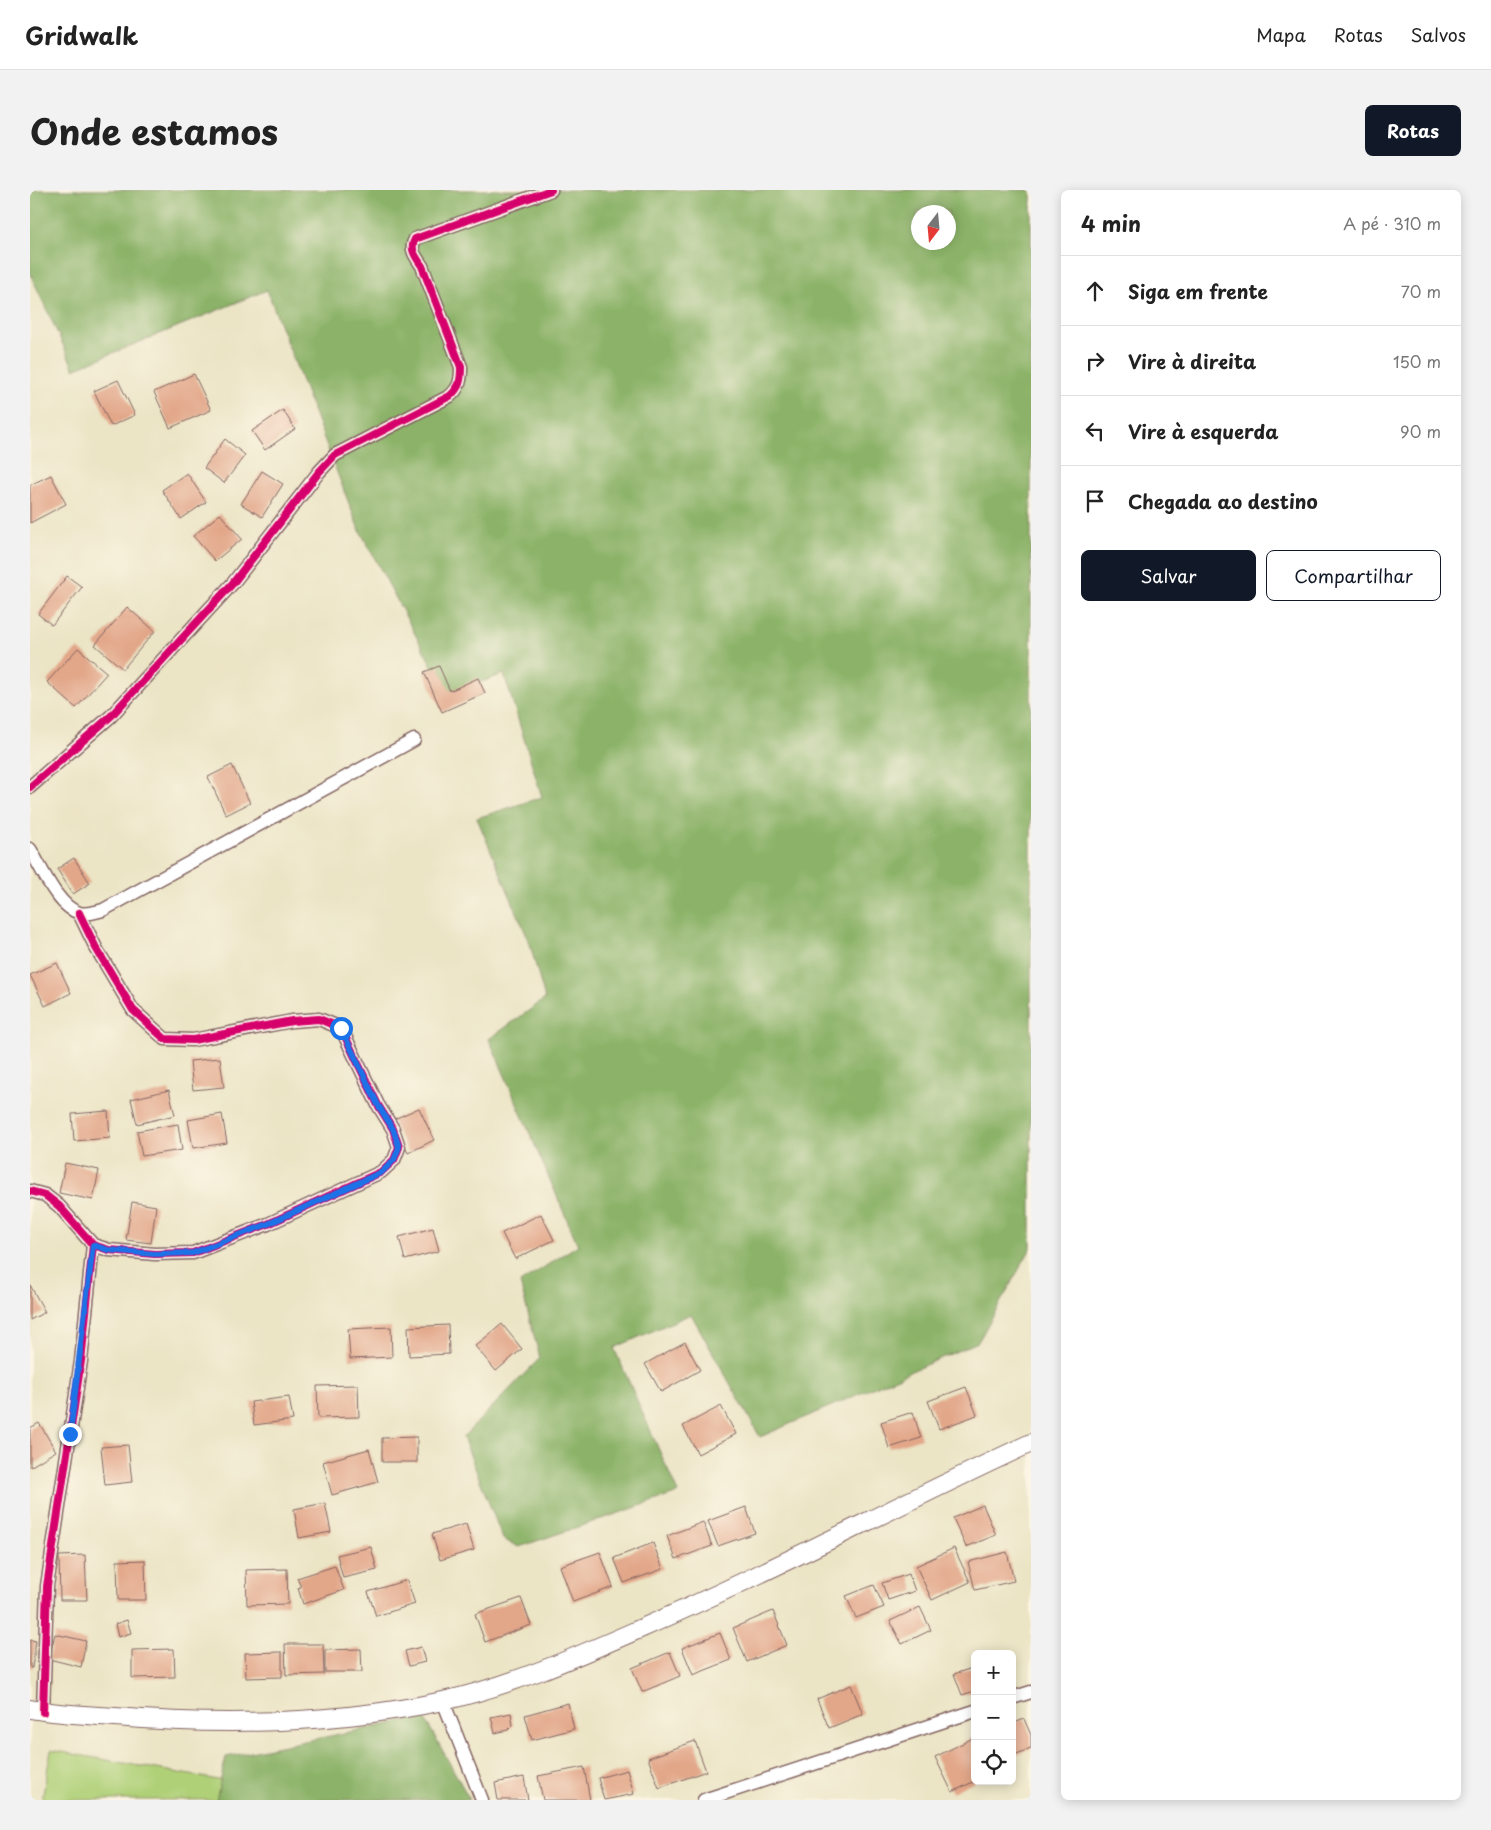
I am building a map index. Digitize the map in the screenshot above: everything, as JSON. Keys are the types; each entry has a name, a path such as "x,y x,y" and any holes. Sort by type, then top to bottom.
{"main road":[{"path":"36,1710 168,1722 246,1722 313,1718 443,1701 506,1682 595,1648 672,1615 1031,1443"}],"street":[{"path":"30,786 118,710 233,583 312,480 335,455 450,396 456,390 462,381 461,366 422,266 413,252 415,239 551,190"},
{"path":"30,849 68,908 79,913 89,914 103,910 414,740"},
{"path":"30,1191 45,1195 59,1206 79,1232 93,1245 108,1250 155,1254 193,1253 217,1246 382,1172 394,1160 399,1147 393,1129 378,1105 341,1028 319,1019 292,1021 193,1040 165,1039 133,1010 96,948 79,913"},
{"path":"36,1710 47,1586 81,1361 93,1245"},
{"path":"1016,1697 1031,1692"},
{"path":"443,1701 482,1800"},
{"path":"704,1800 971,1712"}],"green space":[{"path":"30,190 1031,190 1031,1248 978,1342 760,1437 691,1314 614,1348 678,1493 519,1547 503,1539 463,1437 540,1358 520,1283 578,1245 489,1039 545,999 529,941 477,818 542,797 504,674 447,694 358,527 267,290 74,369 30,273"},
{"path":"424,1717 470,1800 216,1800 226,1757"},
{"path":"51,1750 246,1785 243,1800 42,1800"}],"building":[{"path":"194,374 211,410 170,428 154,392"},
{"path":"118,380 135,415 111,426 94,391"},
{"path":"283,410 295,429 265,450 252,431"},
{"path":"225,439 245,455 224,483 204,468"},
{"path":"262,471 283,484 262,517 241,504"},
{"path":"187,473 206,502 181,519 162,490"},
{"path":"51,475 66,504 30,523 30,485"},
{"path":"220,514 242,539 215,561 193,536"},
{"path":"67,576 82,587 52,625 38,614"},
{"path":"127,607 155,631 123,669 95,645"},
{"path":"78,648 107,673 76,708 47,682"},
{"path":"439,666 450,691 478,678 485,693 442,712 424,672"},
{"path":"232,765 250,803 226,815 208,777"},
{"path":"74,858 90,883 73,894 57,869"},
{"path":"57,963 71,993 45,1006 30,975"},
{"path":"220,1058 224,1087 193,1090 190,1061"},
{"path":"169,1090 175,1115 137,1124 131,1099"},
{"path":"419,1108 434,1140 408,1153 392,1120"},
{"path":"108,1111 110,1138 74,1141 72,1114"},
{"path":"222,1114 227,1143 193,1148 188,1120"},
{"path":"178,1124 182,1150 142,1156 137,1131"},
{"path":"65,1163 99,1170 93,1200 59,1193"},
{"path":"132,1202 156,1206 151,1243 126,1240"},
{"path":"541,1214 554,1240 515,1259 502,1233"},
{"path":"433,1228 439,1251 405,1260 399,1237"},
{"path":"30,1285 45,1312 30,1320"},
{"path":"502,1324 522,1349 496,1371 475,1346"},
{"path":"448,1325 449,1354 409,1356 408,1327"},
{"path":"391,1327 392,1357 350,1359 348,1329"},
{"path":"685,1342 700,1370 661,1392 645,1364"},
{"path":"358,1385 359,1417 318,1418 317,1386"},
{"path":"966,1387 977,1415 939,1429 928,1401"},
{"path":"289,1397 293,1420 254,1425 251,1402"},
{"path":"721,1406 736,1434 698,1454 683,1426"},
{"path":"913,1412 921,1438 889,1448 881,1422"},
{"path":"39,1423 56,1451 30,1467 30,1428"},
{"path":"417,1437 417,1462 382,1462 382,1438"},
{"path":"128,1445 132,1482 105,1485 101,1447"},
{"path":"369,1449 378,1482 332,1495 323,1462"},
{"path":"325,1503 331,1532 299,1538 294,1509"},
{"path":"983,1505 996,1535 966,1547 953,1518"},
{"path":"746,1507 755,1533 718,1546 708,1521"},
{"path":"703,1522 712,1546 676,1559 667,1536"},
{"path":"466,1524 474,1550 440,1560 432,1534"},
{"path":"653,1543 663,1569 624,1583 614,1558"},
{"path":"371,1547 377,1570 343,1578 337,1555"},
{"path":"954,1548 970,1582 932,1600 916,1566"},
{"path":"600,1552 613,1587 573,1602 560,1566"},
{"path":"1007,1552 1014,1581 975,1590 968,1562"},
{"path":"85,1555 87,1600 60,1600 59,1556"},
{"path":"145,1560 146,1600 118,1600 117,1561"},
{"path":"335,1566 344,1590 303,1604 298,1588 301,1587 297,1578"},
{"path":"287,1569 288,1604 247,1605 246,1570"},
{"path":"909,1574 915,1591 888,1600 882,1583"},
{"path":"407,1580 415,1604 376,1616 368,1592"},
{"path":"874,1585 884,1607 856,1618 846,1596"},
{"path":"521,1598 531,1625 485,1642 475,1614"},
{"path":"920,1607 931,1630 902,1644 890,1621"},
{"path":"773,1611 787,1645 747,1662 733,1628"},
{"path":"127,1620 131,1633 118,1637 115,1624"},
{"path":"720,1633 731,1660 693,1675 682,1648"},
{"path":"55,1634 86,1641 81,1667 49,1659"},
{"path":"30,1640 36,1641 32,1668 30,1668"},
{"path":"285,1644 323,1644 324,1674 286,1675"},
{"path":"421,1647 425,1662 409,1666 405,1651"},
{"path":"174,1649 175,1677 132,1678 132,1650"},
{"path":"361,1649 362,1672 325,1672 325,1650"},
{"path":"282,1652 282,1677 246,1678 245,1653"},
{"path":"670,1652 680,1676 642,1692 632,1668"},
{"path":"971,1668 971,1692 962,1695 954,1674"},
{"path":"851,1685 863,1714 829,1728 817,1699"},
{"path":"568,1703 574,1729 532,1740 525,1715"},
{"path":"511,1713 513,1725 508,1730 495,1733 491,1717"},
{"path":"1024,1719 1031,1735 1031,1748 1016,1754 1016,1740 1016,1722"},
{"path":"971,1739 971,1783 952,1792 935,1757"},
{"path":"695,1741 706,1771 659,1788 648,1758"},
{"path":"584,1767 590,1800 543,1800 538,1776"},
{"path":"627,1770 634,1794 604,1800 598,1778"},
{"path":"524,1777 528,1800 498,1800 495,1783"}],"cycle path":[{"path":"30,787 111,716 233,583 319,472 335,455 450,396 456,390 460,380 461,367 422,266 414,253 413,243 415,239 551,190"},
{"path":"30,1191 45,1195 59,1206 93,1245 109,1250 155,1254 193,1253 268,1224 381,1172 394,1160 399,1147 393,1129 378,1105 341,1028 319,1019 292,1021 193,1040 165,1039 133,1010 96,948 79,913"},
{"path":"43,1712 47,1586 81,1361 93,1245"}],"route":[{"path":"70,1434 81,1361 85,1304 93,1245 108,1250 155,1254 193,1253 217,1246 382,1172 394,1160 399,1147 393,1129 378,1105 341,1028"}]}
